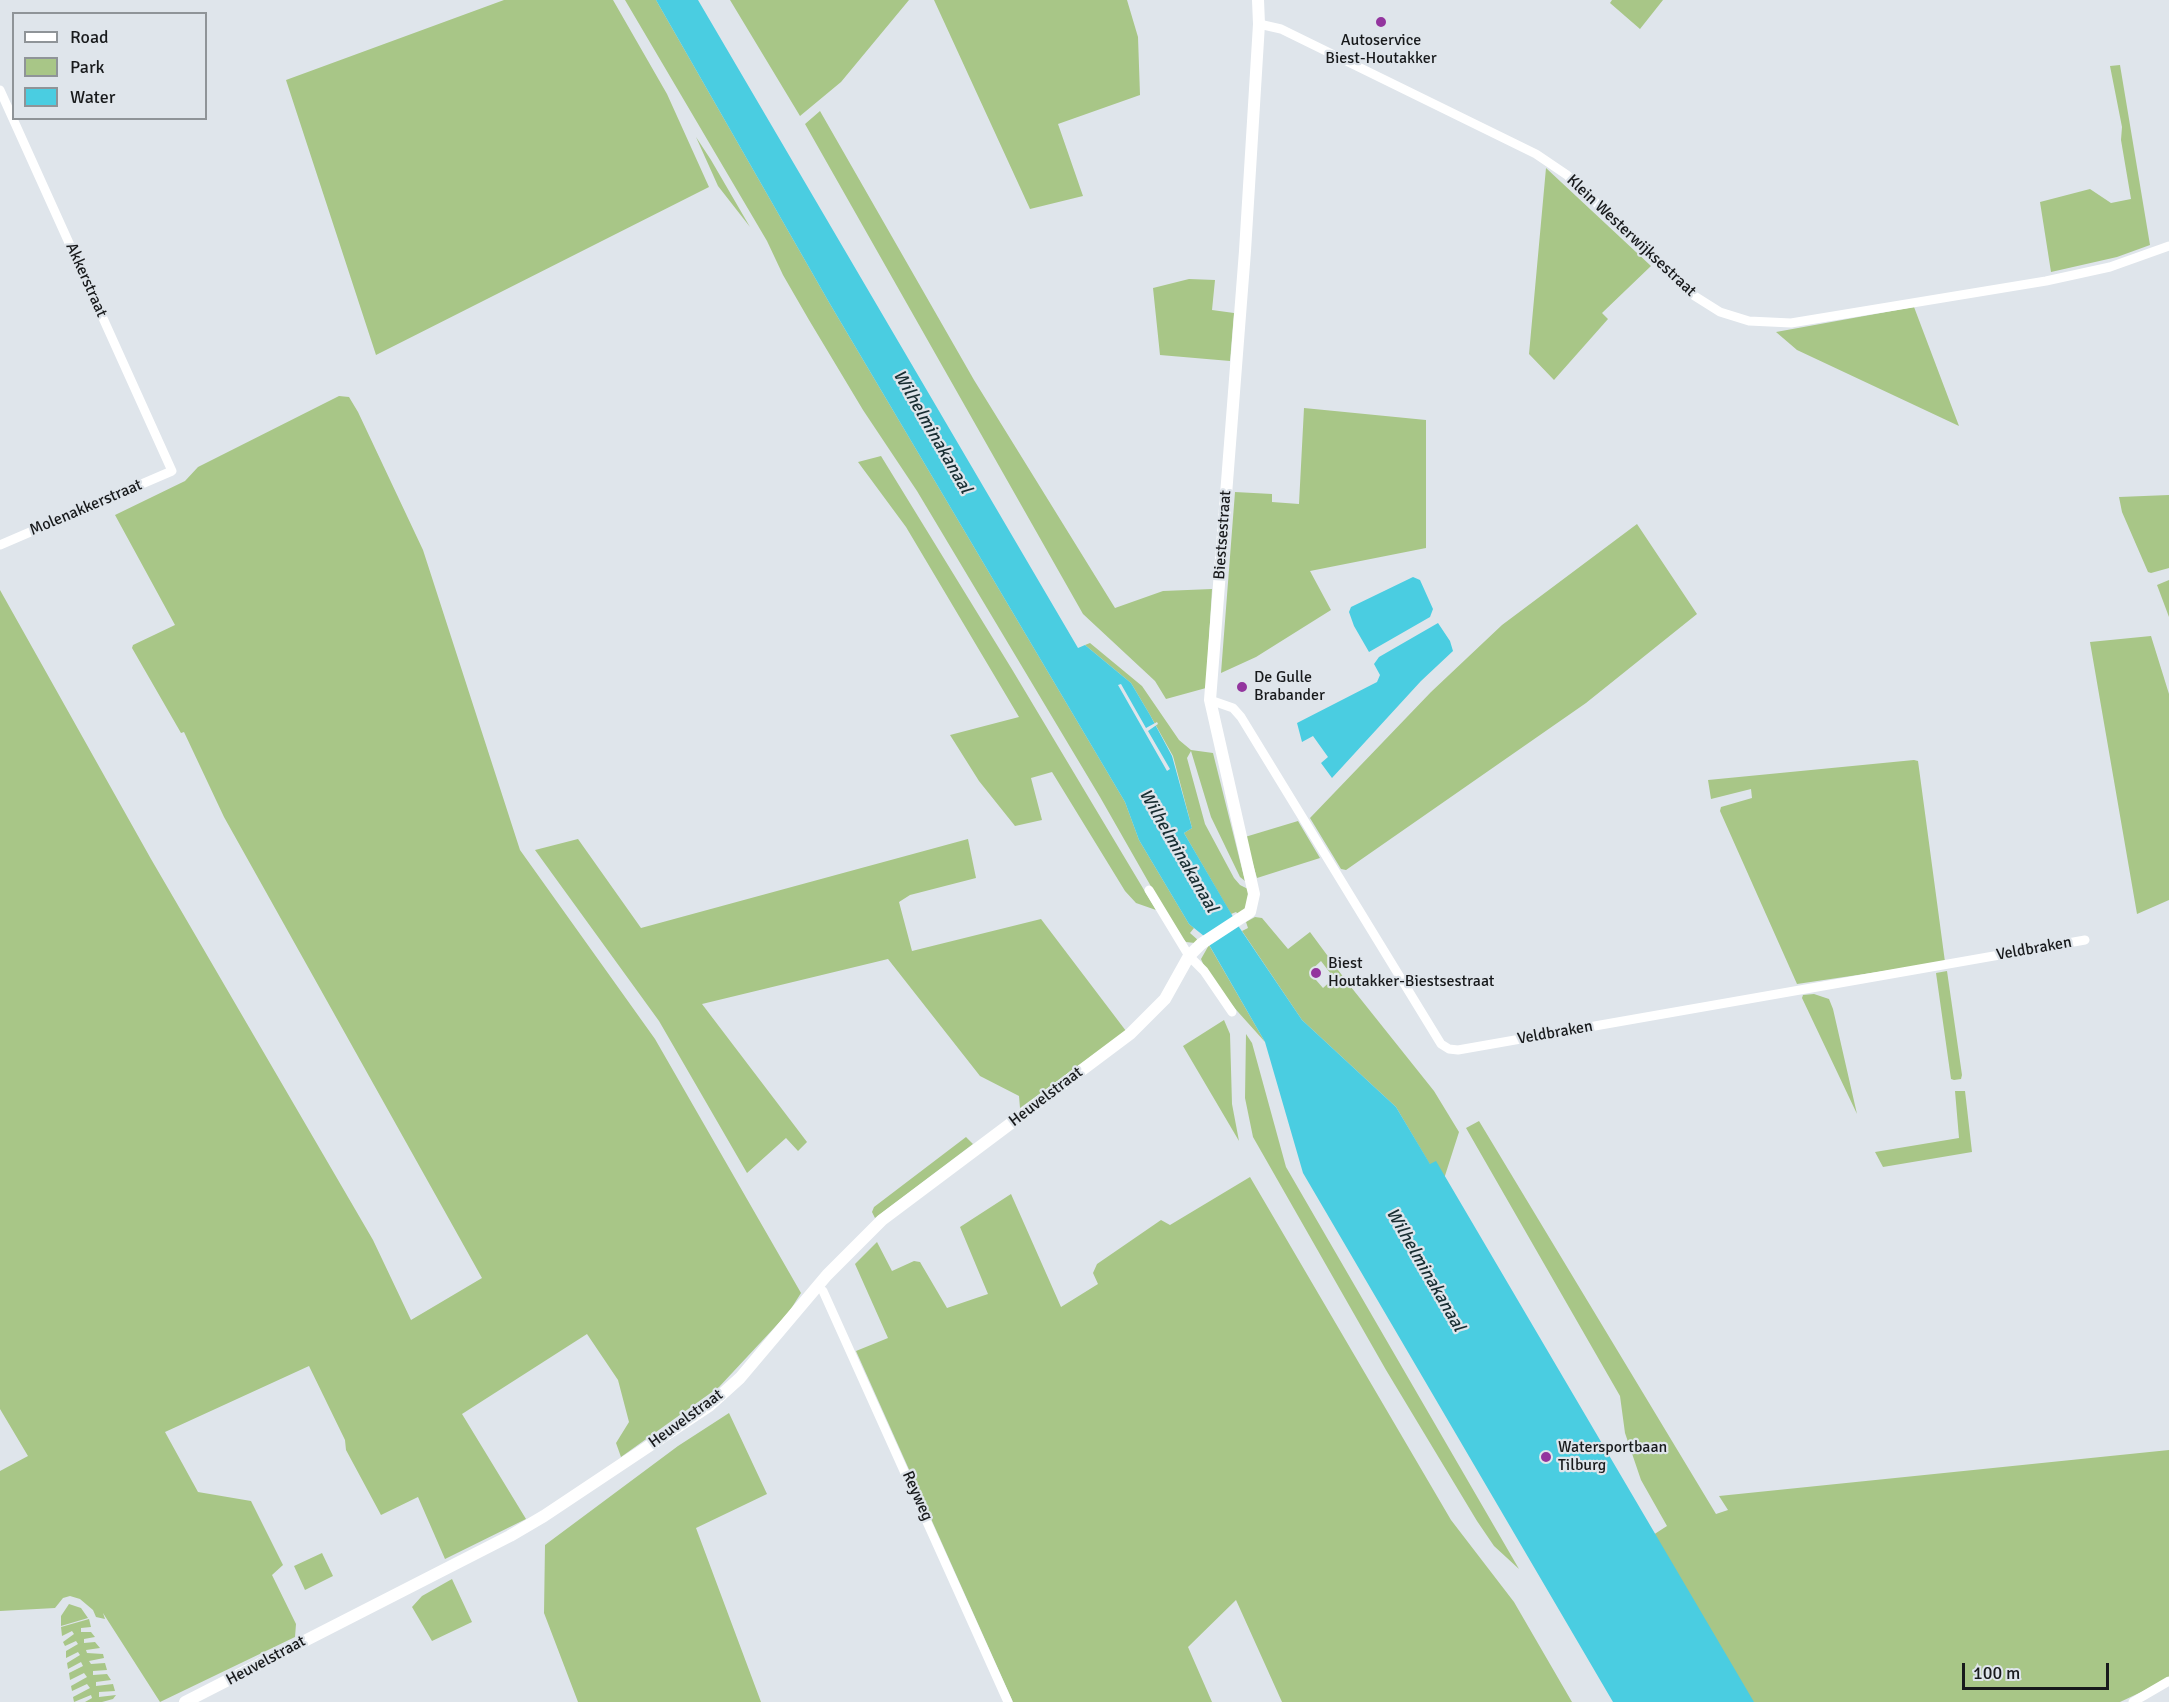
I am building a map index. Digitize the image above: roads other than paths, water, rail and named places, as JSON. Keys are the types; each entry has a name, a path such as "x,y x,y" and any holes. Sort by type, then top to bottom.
{"street":[{"name":"Biestsestraat","path":"1146,1020 1165,999 1189,956 1201,944 1243,919 1253,905 1254,894 1210,700 1245,251 1260,24 1258,0"},
{"name":"Klein Westerwijksestraat","path":"1260,24 1281,29 1547,160 1567,175 1693,295 1720,312 1749,321 1791,323 2046,281 2110,267 2169,246"},
{"name":"Akkerstraat","path":"0,90 12,117"},
{"name":"Akkerstraat","path":"14,120 172,471"},
{"name":"Molenakkerstraat","path":"0,545 172,471"},
{"name":"Veldbraken","path":"1210,700 1233,708 1241,717 1441,1044 1449,1048 1458,1050 2085,940"},
{"path":"1149,890 1189,956 1204,970 1232,1012"},
{"name":"Heuvelstraat","path":"185,1702 510,1536 710,1406 740,1378 827,1275 882,1220 1146,1020"},
{"name":"Reyweg","path":"823,1291 1008,1702"},
{"path":"2133,1702 2169,1681"}],"water":[{"name":"Wilhelminakanaal","path":"656,0 698,0 1078,648 1085,645 1131,683 1150,715 1172,756 1192,828 1184,833 1239,927 1302,1020 1396,1107 1430,1164 1436,1161 1754,1702 1613,1702 1303,1173 1265,1042 1204,936 1189,924 1139,840 1125,802 830,304"},
{"path":"1413,577 1420,580 1433,609 1430,617 1369,652 1354,626 1349,612 1351,607"},
{"path":"1438,623 1450,641 1453,651 1421,681 1332,778 1321,763 1328,757 1313,736 1302,742 1297,723 1377,682 1380,675 1374,664 1379,657"}],"place":[{"name":"Autoservice Biest-Houtakker","path":"1381,22"},
{"name":"De Gulle Brabander","path":"1242,687"},
{"name":"Biest Houtakker-Biestsestraat","path":"1316,973"},
{"name":"Watersportbaan Tilburg","path":"1546,1457"}]}
